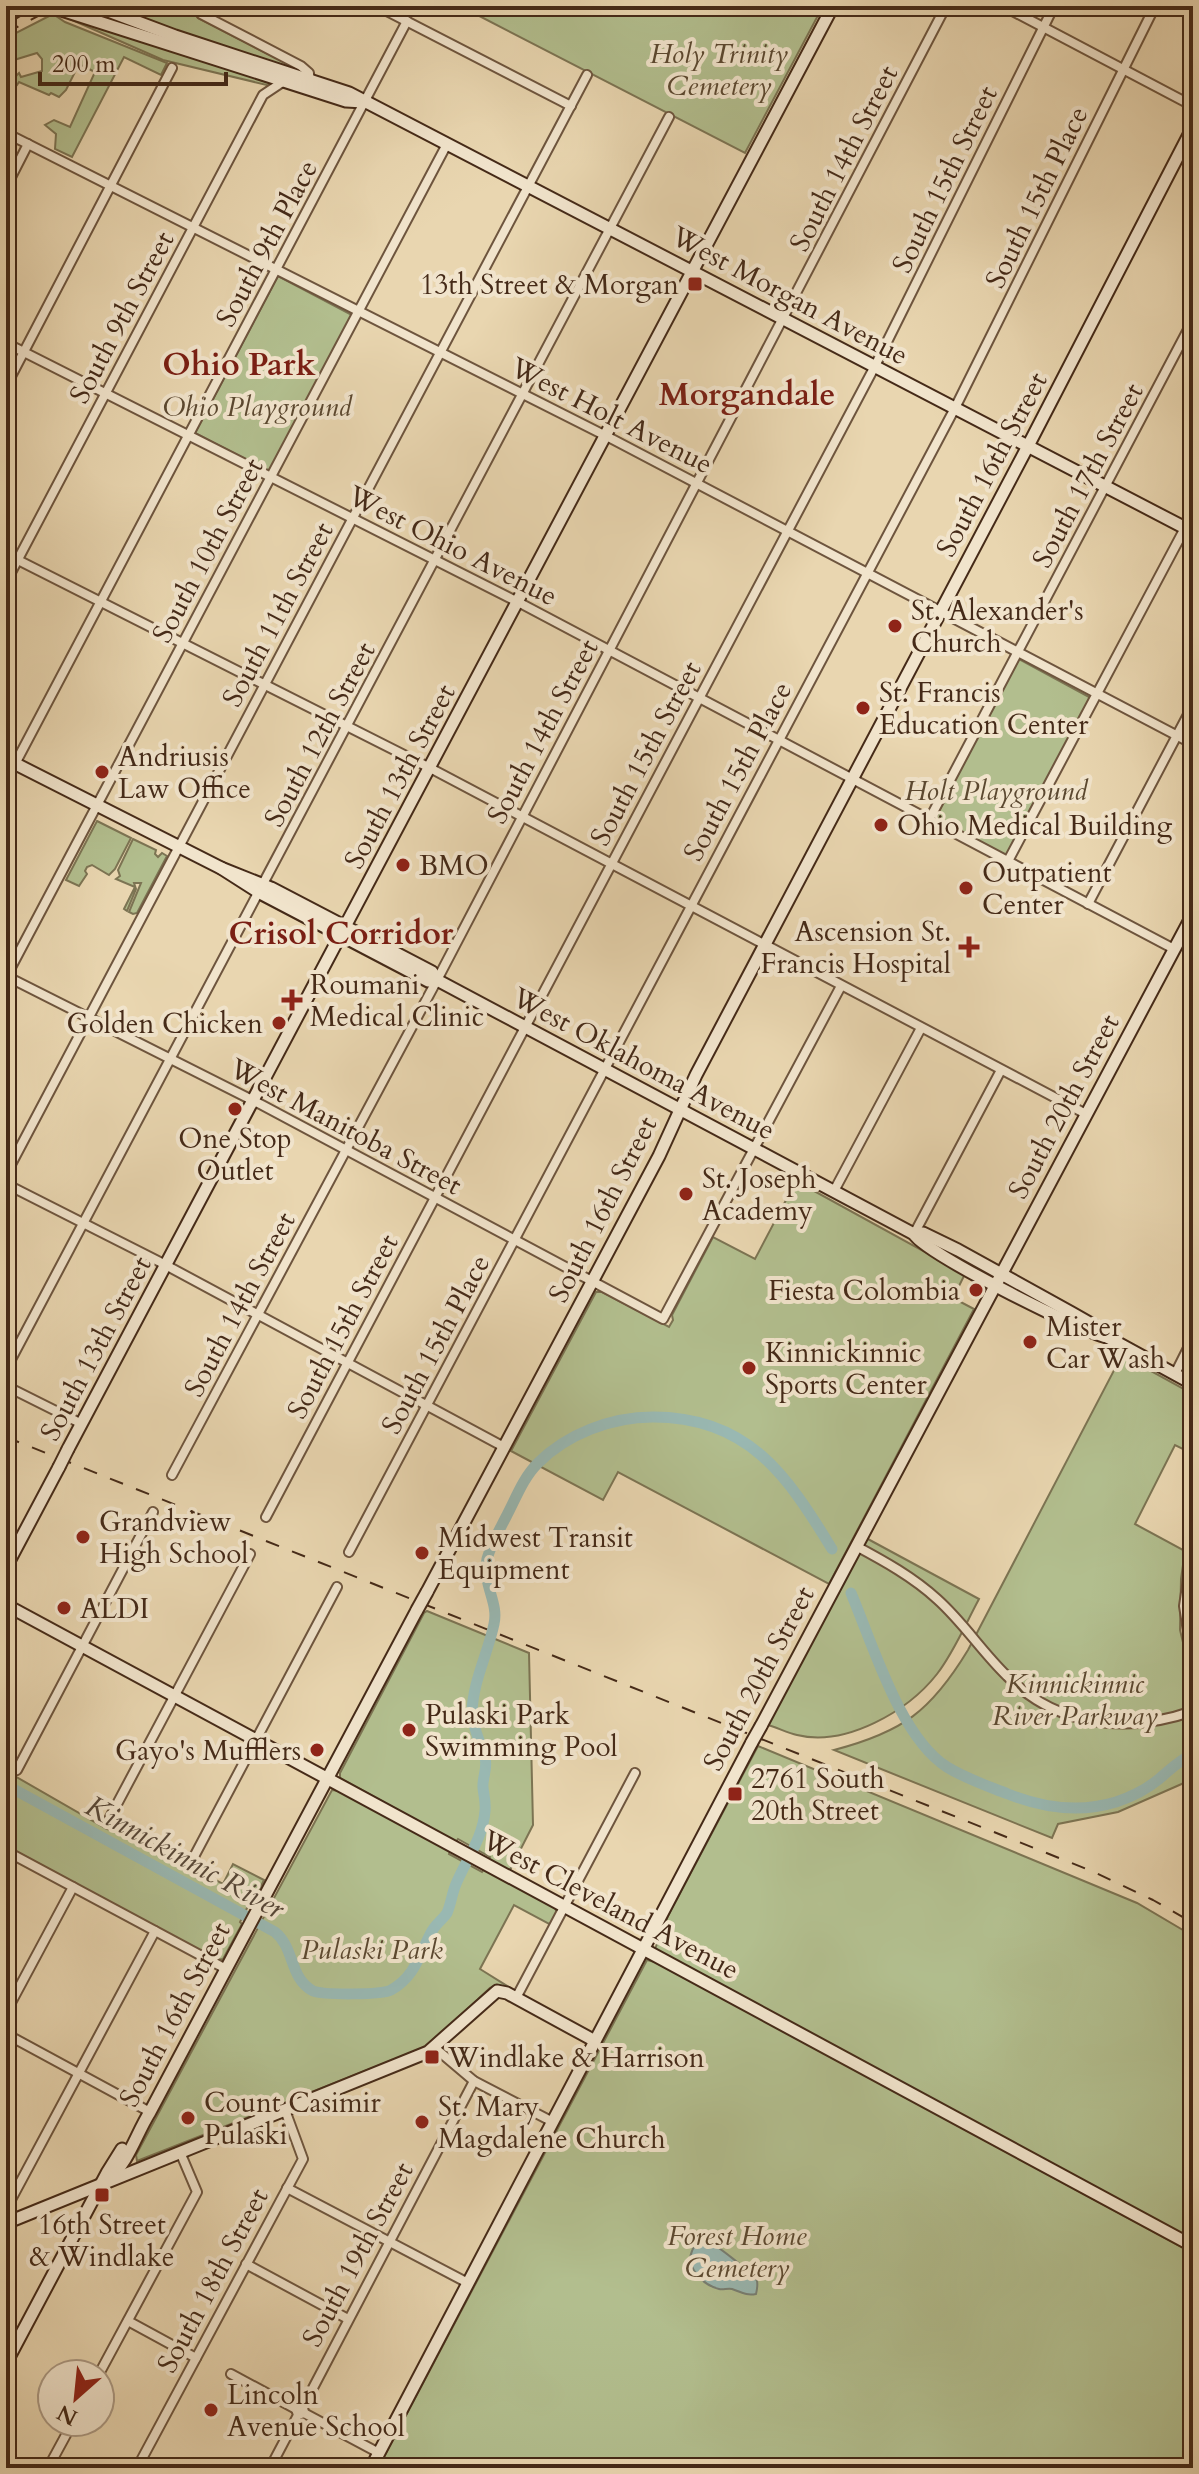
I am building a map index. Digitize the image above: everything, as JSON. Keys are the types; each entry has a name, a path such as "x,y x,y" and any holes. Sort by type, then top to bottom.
{"street":[{"path":"6,17 24,6"},
{"name":"West Morgan Avenue","path":"49,6 284,81 349,93 1189,530"},
{"name":"West Morgan Avenue","path":"95,6 310,84"},
{"path":"377,6 571,106"},
{"name":"South 13th Street","path":"6,1567 833,6"},
{"name":"South 14th Street","path":"172,1475 437,980 946,6"},
{"path":"1003,6 1193,106"},
{"name":"South 15th Street","path":"266,1517 875,366 1054,6"},
{"name":"South 15th Place","path":"349,1552 955,408 1155,6"},
{"path":"203,10 301,66 309,73 310,84"},
{"name":"South 9th Place","path":"6,781 11,761 101,602 407,21"},
{"path":"6,386 172,68"},
{"name":"South 11th Street","path":"6,1174 587,75"},
{"name":"South 9th Street","path":"6,582 263,95 284,81"},
{"name":"South 12th Street","path":"6,1369 669,117"},
{"name":"South 16th Street","path":"6,2363 102,2183 126,2143 132,2143 150,2112 656,1161 680,1109 1193,127"},
{"name":"West Holt Avenue","path":"6,133 698,483 1193,744"},
{"path":"6,187 28,144"},
{"name":"South 10th Street","path":"6,976 447,144"},
{"name":"South 17th Street","path":"929,820 1193,320"},
{"name":"West Ohio Avenue","path":"6,343 518,602 1174,949"},
{"path":"1008,861 1189,530 1193,513"},
{"path":"6,554 430,768 1086,1114"},
{"path":"1088,904 1193,705"},
{"name":"West Oklahoma Avenue","path":"11,761 432,972 437,980 914,1234 923,1233 997,1278 1050,1307 1093,1325 1107,1337 1193,1384"},
{"name":"South 20th Street","path":"371,2468 997,1278 1193,914"},
{"name":"West Manitoba Street","path":"6,976 254,1101 663,1319 755,1149"},
{"path":"755,1149 841,986"},
{"path":"834,1191 921,1028"},
{"path":"914,1234 1001,1070"},
{"path":"6,1184 167,1266 504,1447"},
{"path":"1175,1374 1193,1338"},
{"path":"6,1386 82,1424"},
{"path":"17,1770 153,1512"},
{"path":"1193,1545 1184,1606 1193,1663"},
{"path":"856,1546 923,1587 961,1623 1006,1676 1053,1708 1084,1720 1118,1725 1157,1722 1193,1711"},
{"path":"108,1821 250,1554"},
{"path":"188,1868 337,1587"},
{"name":"West Cleveland Avenue","path":"6,1605 1193,2246"},
{"path":"516,1998 635,1773"},
{"path":"6,1851 226,1969"},
{"path":"6,2012 73,1887"},
{"path":"6,2209 155,1931"},
{"path":"6,2223 435,2048 493,1993 502,1991 595,2041"},
{"path":"6,2034 150,2112"},
{"path":"435,2048 474,2081 553,2122"},
{"name":"South 19th Street","path":"270,2468 474,2081"},
{"name":"South 18th Street","path":"137,2468 303,2156 285,2110"},
{"path":"132,2143 133,2162 141,2168"},
{"path":"108,2358 197,2192 180,2152"},
{"path":"287,2188 468,2283"},
{"path":"246,2264 348,2319"},
{"path":"128,2321 196,2358"},
{"path":"231,2374 379,2453"},
{"path":"48,2468 64,2438"},
{"path":"6,2465 12,2468"}],"green space":[{"path":"110,6 175,6 197,13 198,18 299,70 176,32"},
{"name":"Holy Trinity Cemetery","path":"460,6 823,6 745,153"},
{"path":"54,12 276,84 271,86 163,60"},
{"path":"53,14 65,22 167,63 161,75 124,57 72,157 55,149 56,134 45,125 54,120 70,127 95,72 79,64 59,97 19,82 17,85 10,82 19,73 21,77 42,71 42,59 37,53 14,60 15,64 6,71 6,38"},
{"name":"Ohio Playground","path":"278,276 352,315 270,472 195,433"},
{"name":"Holt Playground","path":"1019,659 1091,698 1007,856 935,818"},
{"path":"97,821 131,838 109,875 92,865 87,867 87,874 79,886 66,880"},
{"path":"133,839 156,850 158,857 162,853 167,856 137,913 133,914 129,912 141,883 134,883 136,889 127,911 124,909 135,887 116,879 120,876 118,870"},
{"name":"Kinnickinnic Sports Center","path":"796,1181 965,1274 953,1298 974,1309 829,1584 618,1472 603,1500 511,1451 596,1292 602,1292 669,1327 672,1315 713,1237 755,1259"},
{"name":"Kinnickinnic River Parkway","path":"1122,1355 1193,1394 1193,1454 1175,1445 1135,1524 1185,1551 1180,1630 1193,1684 1193,1779 1118,1812 1058,1824 1052,1838 834,1750 897,1727 928,1704 941,1689 968,1650"},
{"name":"Kinnickinnic River Parkway","path":"866,1538 979,1599 960,1637 925,1688 893,1713 874,1723 835,1736 816,1737 794,1734 768,1725"},
{"path":"427,1611 529,1653 533,1825 509,1872 458,1839 456,1842 340,1778"},
{"path":"758,1746 1137,1903 1193,1936 1193,2241 655,1949 668,1916"},
{"path":"6,1771 107,1829 120,1832 123,1826 148,1839 145,1845 150,1848 153,1844 176,1857 173,1863 190,1872 193,1868 223,1884 233,1864 264,1880 223,1959 217,1960 6,1846"},
{"name":"Pulaski Park","path":"332,1790 555,1908 557,1913 551,1925 514,1905 480,1969 512,1989 499,1985 490,1988 428,2046 137,2161 136,2155"},
{"name":"Forest Home Cemetery","path":"647,1960 1193,2253 1193,2468 378,2468"}],"water":[{"path":"707,2241 755,2278 756,2294 719,2289 707,2284 697,2274 690,2257 694,2246"}],"waterway":[{"name":"Kinnickinnic River","path":"6,1785 275,1932 286,1946 300,1979 313,1991 352,1994 385,1992 412,1971 433,1929 447,1913 456,1884 484,1821 486,1762 472,1712 475,1689 495,1616 487,1577 487,1559 520,1488 538,1463 576,1436 621,1420 653,1417 715,1427 740,1439 781,1475 832,1549"},
{"name":"Kinnickinnic River","path":"851,1593 890,1688 915,1734 930,1753 962,1775 1035,1803 1089,1807 1116,1802 1139,1792 1193,1754"}],"railway":[{"path":"6,33 57,6"},
{"path":"6,1437 1094,1872 1193,1923"}],"place":[{"name":"13th Street & Morgan","path":"695,284"},
{"name":"St. Alexander's Church","path":"895,626"},
{"name":"St. Francis Education Center","path":"863,708"},
{"name":"Andriusis Law Office","path":"102,772"},
{"name":"Ohio Medical Building","path":"881,825"},
{"name":"BMO","path":"403,865"},
{"name":"Outpatient Center","path":"966,888"},
{"name":"Ascension St. Francis Hospital","path":"969,947"},
{"name":"Roumani Medical Clinic","path":"292,1000"},
{"name":"Golden Chicken","path":"279,1023"},
{"name":"One Stop Outlet","path":"235,1109"},
{"name":"St. Joseph Academy","path":"686,1194"},
{"name":"Fiesta Colombia","path":"976,1290"},
{"name":"Mister Car Wash","path":"1030,1342"},
{"name":"Kinnickinnic Sports Center","path":"749,1368"},
{"name":"Grandview High School","path":"83,1537"},
{"name":"Midwest Transit Equipment","path":"422,1553"},
{"name":"ALDI","path":"64,1608"},
{"name":"Pulaski Park Swimming Pool","path":"409,1730"},
{"name":"Gayo's Mufflers","path":"317,1750"},
{"name":"2761 South 20th Street","path":"735,1794"},
{"name":"Windlake & Harrison","path":"432,2057"},
{"name":"Count Casimir Pulaski","path":"188,2118"},
{"name":"St. Mary Magdalene Church","path":"422,2122"},
{"name":"16th Street & Windlake","path":"102,2195"},
{"name":"Lincoln Avenue School","path":"211,2410"}],"district":[{"name":"Ohio Park","path":"239,364"},
{"name":"Morgandale","path":"747,394"},
{"name":"Crisol Corridor","path":"341,933"}]}
